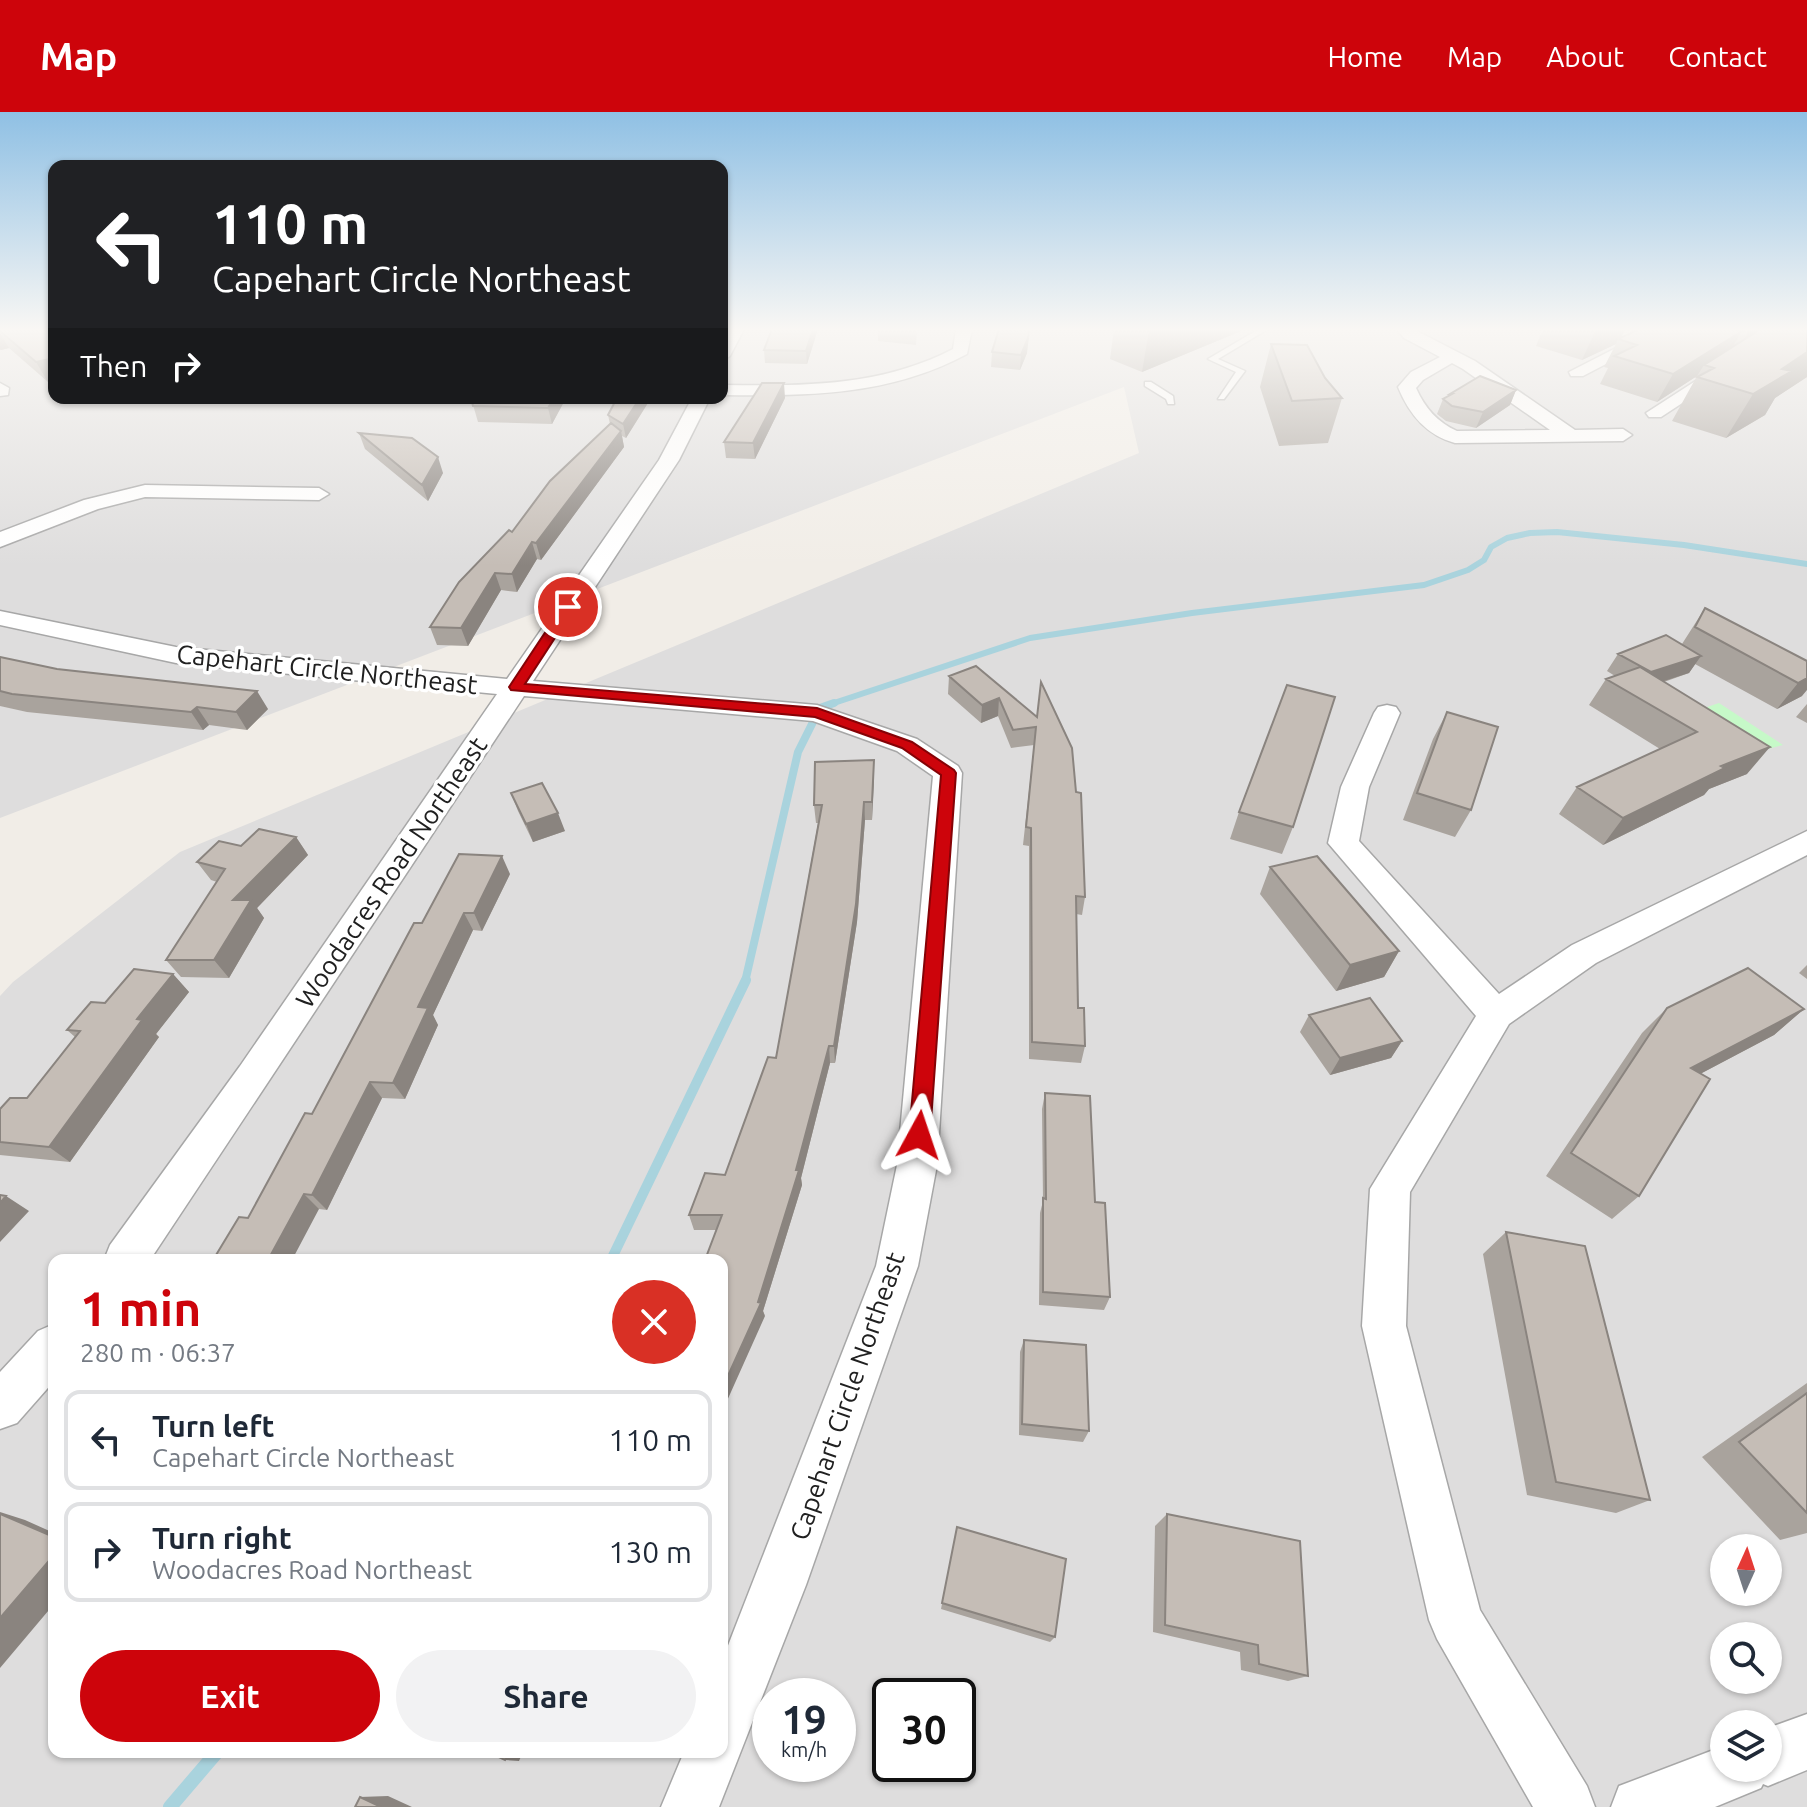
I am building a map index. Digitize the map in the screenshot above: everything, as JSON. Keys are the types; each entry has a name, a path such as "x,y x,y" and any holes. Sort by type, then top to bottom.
{"street":[{"name":"Woodacres Road Northeast","path":"129,1254 253,1077 669,460 696,408"},
{"path":"1419,408 1425,418 1444,433 1455,437 1623,435"},
{"path":"1530,408 1568,434"},
{"path":"1655,413 1662,408"},
{"path":"0,540 91,504 145,491 319,494"},
{"name":"Capehart Circle Northeast","path":"0,618 176,655 409,679 817,713 907,745 948,773 917,1165 897,1266 780,1585 728,1714"},
{"path":"1387,713 1355,787 1343,843 1496,1014"},
{"path":"1566,1807 1456,1620 1384,1326 1390,1189 1496,1014 1584,954 1807,842"},
{"path":"0,1406 48,1354"},
{"path":"1782,1752 1807,1742"},
{"path":"690,1807 710,1758"},
{"path":"1640,1807 1710,1780"}],"shaded area":[{"path":"0,408 1069,408 0,818"},
{"path":"1129,408 1807,408 1807,1807 0,1807 0,996 13,982 180,852 1139,453"}],"green space":[{"path":"1719,703 1783,745 1761,751 1701,709"}],"building":[{"path":"612,408 633,408 623,424 608,415"},
{"path":"746,408 771,408 753,443 724,442"},
{"path":"1463,408 1489,408 1483,412"},
{"path":"611,423 621,431 536,543 532,542 512,574 495,573 461,628 430,627 459,582 509,530 512,532 550,481"},
{"path":"359,433 412,438 438,457 422,485"},
{"path":"1705,608 1807,661 1807,678 1798,683 1695,627"},
{"path":"1666,635 1701,656 1651,672 1618,654"},
{"path":"0,657 57,669 257,691 236,712 197,707 191,712 12,694 0,691"},
{"path":"976,666 1037,717 1041,682 1072,748 1076,792 1081,793 1085,897 1076,896 1078,1008 1084,1008 1085,1046 1032,1042 1031,828 1026,827 1036,727 1013,730 999,698 982,705 949,676"},
{"path":"1640,667 1770,747 1721,766 1725,768 1623,818 1577,787 1697,732 1606,679"},
{"path":"1287,685 1335,697 1293,827 1239,812"},
{"path":"1447,712 1498,727 1471,810 1417,793"},
{"path":"874,760 872,802 864,802 856,904 834,1046 829,1046 796,1170 799,1170 758,1302 761,1303 728,1376 728,1254 707,1254 722,1215 689,1215 705,1173 725,1175 768,1057 776,1058 822,805 814,805 815,762"},
{"path":"542,783 558,813 526,824 511,793"},
{"path":"259,829 296,837 233,900 251,900 214,960 166,960 225,869 197,862 219,841 241,846"},
{"path":"459,854 502,856 474,913 464,913 418,1007 428,1008 393,1083 370,1082 312,1195 304,1194 271,1254 217,1254 239,1217 248,1218 305,1113 312,1114 414,923 422,923"},
{"path":"1317,856 1399,951 1350,965 1270,867"},
{"path":"1748,968 1804,1009 1691,1068 1710,1079 1639,1196 1571,1153 1667,1008"},
{"path":"134,969 173,974 137,1019 142,1020 49,1147 0,1142 0,1109 10,1098 27,1098 80,1031 67,1030 91,1002 105,1003"},
{"path":"1370,998 1402,1041 1340,1058 1309,1015"},
{"path":"1045,1093 1090,1096 1095,1202 1105,1203 1110,1297 1043,1292"},
{"path":"1506,1232 1585,1246 1650,1500 1556,1482"},
{"path":"1024,1340 1086,1345 1089,1431 1022,1424"},
{"path":"1807,1393 1807,1513 1739,1442"},
{"path":"0,1514 48,1534 48,1562 0,1618"},
{"path":"1167,1514 1300,1541 1308,1676 1259,1664 1258,1645 1165,1625"},
{"path":"957,1527 1066,1559 1055,1637 942,1603"},
{"path":"360,1797 381,1807 355,1807"}],"waterway":[{"path":"834,703 1030,638 1192,613 1424,585 1468,570 1484,560 1491,547 1507,538 1530,533 1557,532 1684,545 1807,564"},
{"path":"745,982 798,752 820,708 834,703"},
{"path":"828,705 834,703"},
{"path":"614,1254 746,980"},
{"path":"170,1807 212,1758"}],"route":[{"path":"568,607 516,687 817,713 907,745 948,773 919,1135"}]}
